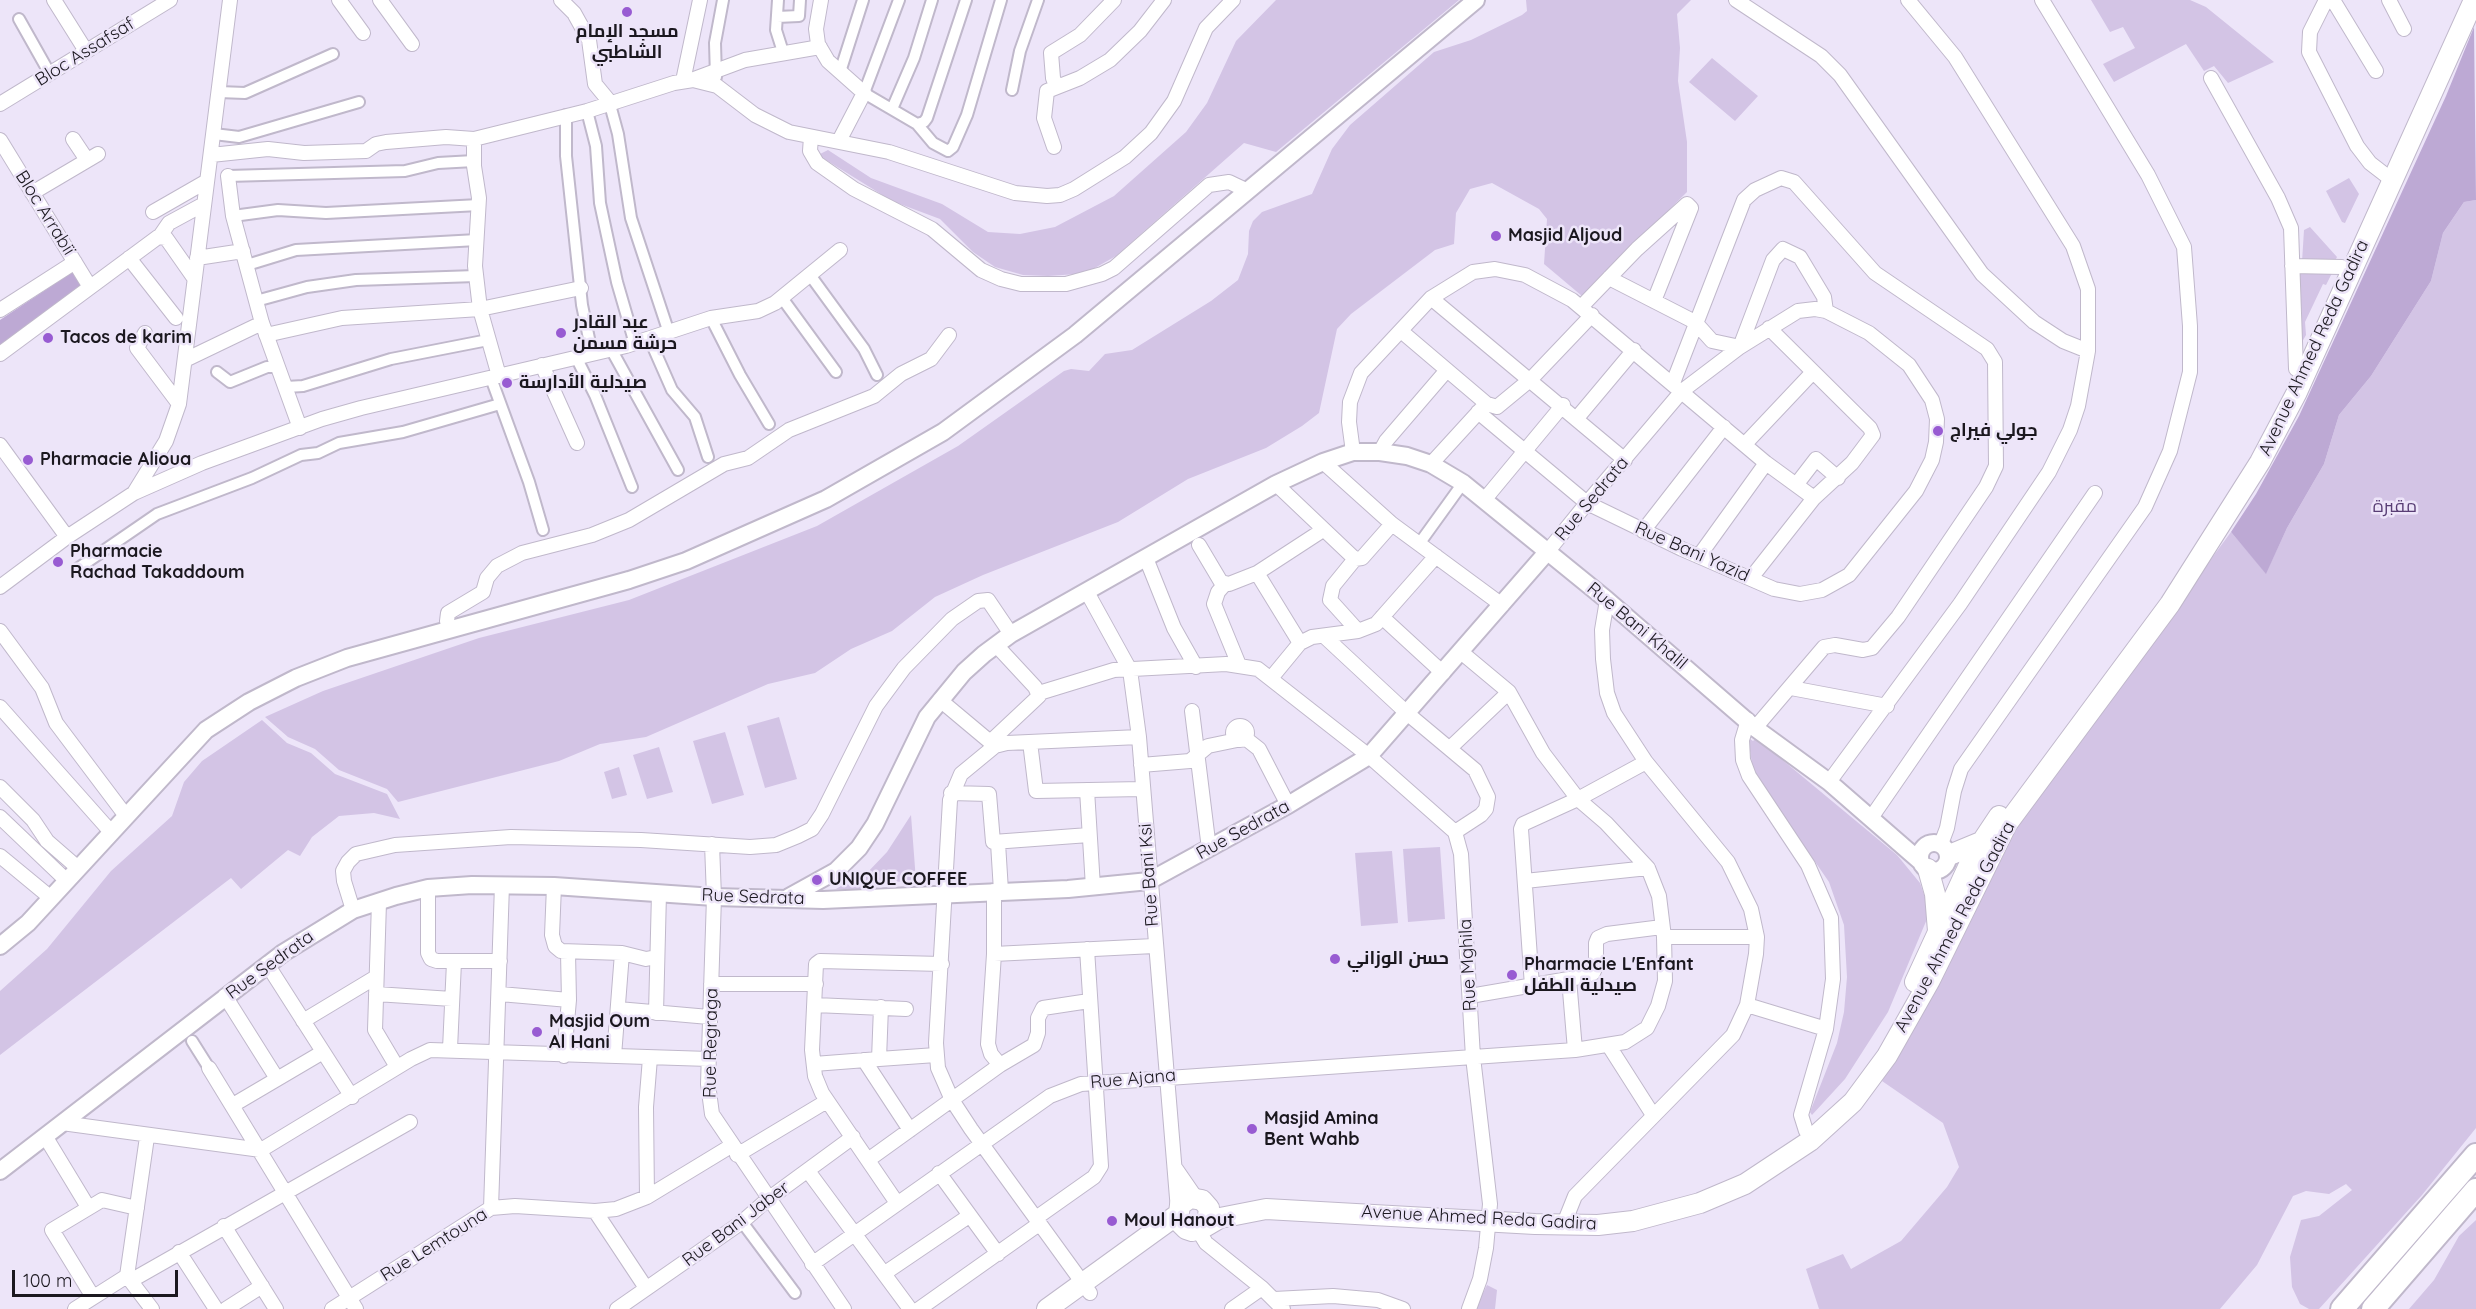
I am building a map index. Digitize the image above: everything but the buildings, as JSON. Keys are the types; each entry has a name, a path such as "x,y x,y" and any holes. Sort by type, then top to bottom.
{"highway":[{"path":"2342,1309 2476,1155"},
{"path":"2373,1309 2476,1190"}],"main road":[{"name":"Avenue Ahmed Reda Gadira","path":"1201,1201 1299,1202 1584,1225 1633,1221 1700,1203 1745,1184 1772,1169 1832,1122 1853,1102 1880,1065 1941,960 1958,866 2007,824 2170,604 2231,512 2297,392 2463,0"},
{"name":"Avenue Ahmed Reda Gadira","path":"1047,1309 1192,1225 1245,1211 1266,1209 1489,1217 1567,1216 1620,1214 1683,1198 1752,1168 1806,1131 1840,1100 1868,1065 1891,1028 1938,934 1958,866 1981,842 2194,550 2242,470 2296,369 2342,267 2474,0"},
{"path":"1927,867 1936,900 1938,934"},
{"path":"1184,1201 1201,1201 1210,1214 1192,1225 1184,1201"},
{"name":"Avenue Ahmed Reda Gadira","path":"1067,1309 1086,1288"}],"street":[{"path":"54,0 86,51"},
{"name":"Bloc Assafsaf","path":"0,104 170,0"},
{"path":"134,493 166,441 179,404 230,0"},
{"path":"339,0 363,33"},
{"path":"380,0 412,44"},
{"path":"561,0 574,13 588,40 595,84 609,101 618,134 631,218 656,300 669,333"},
{"path":"688,80 700,0"},
{"path":"717,86 715,43 723,0"},
{"path":"778,0 776,30 783,52"},
{"path":"777,16 799,16 800,0"},
{"path":"821,0 816,29 820,47 828,61 864,93 917,124 933,143 948,151 952,149 967,115 1001,0"},
{"path":"840,72 863,0"},
{"path":"839,141 864,93 899,0"},
{"path":"892,109 914,58 932,0"},
{"path":"917,124 927,118 966,0"},
{"path":"1012,90 1020,51 1038,0"},
{"path":"1056,86 1051,53 1080,35 1114,0"},
{"path":"1054,147 1044,118 1044,98 1048,89 1080,78 1110,60 1140,31 1164,0"},
{"path":"688,80 717,86 766,122 789,132 889,152 1015,193 1040,196 1060,195 1074,189 1125,157 1150,133 1173,101 1206,28 1233,0"},
{"path":"3,939 51,898 207,730 249,702 321,667 629,580 686,561 784,519 866,478 943,432 1013,384 1476,0"},
{"path":"1736,0 1821,56 1840,75 1982,274 2034,322 2063,341 2088,351"},
{"path":"1829,782 1960,604 2049,472 2070,430 2078,406 2088,351 2088,289 2073,246 1954,57 1908,0"},
{"path":"1958,866 1947,828 1954,791 1961,770 2145,507 2170,451 2190,372 2187,268 2181,239 2148,175 2042,0"},
{"path":"2326,0 2310,32 2309,52 2357,146 2370,163 2388,178"},
{"path":"2333,0 2376,71"},
{"path":"2389,0 2404,29"},
{"path":"19,19 50,74"},
{"path":"211,155 268,149 304,153 366,151 376,144 386,142 446,137 474,139 587,111 609,101 688,80 745,60 820,47"},
{"path":"219,92 245,93 333,54"},
{"path":"2211,78 2291,228 2296,369"},
{"path":"214,134 239,137 359,102"},
{"path":"587,111 596,146 600,203 617,282 635,344"},
{"path":"567,115 567,156 581,288 592,353"},
{"path":"811,137 810,151 817,164 854,189 932,230 981,270 1001,279 1021,284 1066,284 1102,274 1114,268 1209,185 1229,182 1248,191"},
{"path":"32,193 92,157 74,139"},
{"path":"474,139 479,205 476,276 480,309 500,404 530,482 543,531"},
{"name":"Bloc Arrabiï","path":"0,140 90,287"},
{"path":"300,428 277,368 256,301 233,216 228,176 405,171 438,163 474,161"},
{"path":"1677,387 1695,322 1744,200 1773,179 1787,179 1794,182 1875,273 1987,349 1995,362 1996,466 1986,487 1898,617 1872,648 1863,650 1835,645 1824,647 1791,688 1751,724 1743,740 1743,760 1749,776 1808,865 1831,918 1833,980 1826,1029 1801,1115 1806,1131"},
{"path":"153,212 207,181"},
{"path":"0,354 160,236 169,223 204,204"},
{"path":"233,216 278,210 326,213 479,205"},
{"path":"1581,307 1683,205 1690,205 1654,301"},
{"path":"160,236 166,238 194,278"},
{"path":"247,265 297,250 477,240"},
{"path":"1677,387 1798,311 1815,309 1827,311 1824,297 1800,257 1783,249 1773,260 1740,347"},
{"path":"0,587 67,537 134,493 202,463 361,408 635,344 711,318 758,311 782,298 840,250"},
{"path":"197,258 243,251"},
{"path":"129,258 176,318"},
{"path":"0,310 75,262"},
{"path":"2292,266 2342,267"},
{"path":"1353,452 1349,422 1353,387 1361,373 1431,298 1473,272 1495,269 1525,275 1550,287 1581,307 1766,463 1814,498"},
{"path":"810,275 864,349 877,375"},
{"path":"256,301 307,287 356,280 476,276"},
{"path":"1609,278 1695,322 1704,336 1712,341 1740,347"},
{"path":"185,360 264,329 342,318 480,309 581,288"},
{"path":"782,298 837,372"},
{"path":"1431,298 1563,405 1625,460"},
{"name":"Rue Bani Yazid","path":"1401,330 1447,370 1526,451 1587,503 1643,531 1774,589 1800,594 1828,587 1849,575 1883,535 1925,477 1932,460 1937,432 1932,400 1909,365 1869,333 1827,311"},
{"path":"1431,464 1482,408 1500,406 1531,379 1592,315"},
{"path":"711,318 740,375 770,424"},
{"path":"1750,578 1814,498 1838,478 1873,439 1873,432 1769,328"},
{"path":"145,333 137,348 179,404"},
{"path":"450,629 447,617 451,609 483,592 487,578 496,566 522,553 592,535 629,520 724,464 748,458 789,430 874,396 901,374 931,359 949,335"},
{"path":"286,387 303,386 391,359 488,340"},
{"path":"650,340 672,390 695,417 708,457"},
{"path":"611,349 678,470"},
{"path":"1577,418 1634,350"},
{"path":"576,357 595,394 632,487"},
{"path":"542,364 577,443"},
{"path":"217,372 230,382 267,367 277,368"},
{"path":"1380,452 1386,441 1447,370"},
{"path":"1745,444 1813,372"},
{"name":"Rue Sedrata","path":"0,1171 267,964 353,910 428,888 502,885 554,886 714,897 823,900 945,892 1093,887 1149,881 1288,805 1369,756 1408,714 1625,460 1677,387"},
{"path":"77,569 157,514 252,478 301,455 318,453 339,443 403,432 500,404"},
{"path":"1485,499 1563,405"},
{"path":"1643,531 1724,427"},
{"path":"0,445 67,537"},
{"name":"Rue Bani Khalil","path":"786,899 836,871 859,848 875,824 918,733 940,700 964,672 996,645 1011,634 1276,484 1323,462 1353,452 1380,452 1431,464 1463,483 1607,600 1751,724 1829,782 1927,867 1946,879 1958,866"},
{"path":"1796,485 1814,460 1818,460 1838,478"},
{"path":"1323,462 1392,524 1502,605"},
{"path":"1699,556 1766,463"},
{"path":"1419,544 1463,483"},
{"path":"1276,484 1355,559"},
{"path":"1871,818 2095,493"},
{"path":"1358,631 1330,600 1333,586 1355,559 1362,558 1392,524"},
{"path":"1239,665 1214,604 1218,592 1225,584 1257,573 1323,530"},
{"path":"1199,545 1221,582 1225,584"},
{"path":"1272,677 1300,643 1371,627 1436,556"},
{"path":"1146,558 1170,618 1196,667"},
{"path":"1257,573 1300,643"},
{"name":"Rue Bani Ksi","path":"1087,592 1130,670 1139,736 1154,946 1176,1169 1174,1190 1192,1225"},
{"path":"353,910 344,881 343,871 348,862 356,854 395,845 511,837 641,840 750,847 776,845 812,828 855,745 886,692 926,645 952,619 978,601 988,600 993,604 1011,634"},
{"path":"1567,1216 1575,1196 1733,1035 1747,1005 1757,937 1751,909 1728,862 1646,762 1614,713 1608,693 1602,630 1607,600"},
{"path":"1382,617 1443,673"},
{"path":"0,631 42,688 56,723 126,816"},
{"path":"1038,693 1070,686 1104,671 1239,665 1258,669 1272,677 1369,756 1455,832 1481,815 1488,797 1475,770 1408,714 1324,636"},
{"path":"996,645 1038,693 1035,700 966,768 951,793 936,1055 942,1082 952,1100 1086,1288"},
{"path":"1461,652 1509,692 1543,753 1578,799 1606,823 1648,868"},
{"path":"1791,688 1887,706"},
{"path":"1450,748 1509,692"},
{"path":"940,700 992,744 1139,736"},
{"path":"0,707 111,832"},
{"path":"1192,711 1209,849"},
{"path":"1141,765 1186,762 1208,746 1241,739 1259,749 1288,805"},
{"path":"1030,742 1033,782 1036,791 1142,789"},
{"path":"1532,986 1521,829 1523,824 1578,799 1646,762"},
{"path":"0,788 33,820 72,874"},
{"path":"1087,790 1093,887"},
{"path":"951,793 989,794 993,842 1089,835"},
{"path":"0,817 72,874"},
{"name":"Rue Mghila","path":"1455,832 1461,854 1473,1057 1489,1217 1480,1279 1469,1309"},
{"path":"998,843 988,1044 991,1054 1000,1065"},
{"name":"Rue Regraga","path":"712,844 714,897 709,1017 712,1114 767,1200 844,1309"},
{"path":"1900,844 1958,866"},
{"path":"1921,853 1958,866 1927,867 1921,853"},
{"path":"0,856 51,898"},
{"path":"1525,881 1648,868"},
{"name":"Rue Ajana","path":"812,1264 1050,1096 1067,1088 1094,1081 1575,1050 1609,1046 1638,1035 1652,1019 1665,981 1659,896 1648,868"},
{"path":"491,1209 502,885"},
{"path":"554,886 553,940 561,951 622,953 646,959 656,957"},
{"path":"428,888 429,956 437,961 500,961"},
{"path":"656,1013 659,893"},
{"path":"379,902 375,1030 397,1067"},
{"path":"1470,996 1569,980 1593,973 1596,966 1598,938 1607,934 1663,932 1757,937"},
{"path":"994,954 1154,946"},
{"path":"919,1309 998,1254 1099,1171 1101,1149 1094,1081 1087,949"},
{"path":"564,1056 569,1000 568,953"},
{"path":"614,1056 622,953"},
{"path":"450,1049 454,962"},
{"path":"897,1203 854,1137 827,1101 815,1076 813,1064 818,962 942,964"},
{"path":"267,964 352,1096"},
{"path":"303,1021 376,977"},
{"path":"1569,980 1575,1050"},
{"path":"711,984 816,984"},
{"path":"376,994 452,999"},
{"path":"500,994 569,1000"},
{"path":"225,996 276,1077"},
{"path":"868,1160 1000,1065 1034,1045 1038,1033 1038,1018 1043,1008 1089,1001"},
{"path":"815,1005 906,1008"},
{"path":"1747,1005 1826,1029"},
{"path":"879,1059 880,1007"},
{"path":"618,1010 709,1017"},
{"path":"192,1041 261,1150 353,1304"},
{"path":"1609,1046 1653,1115"},
{"path":"62,1123 147,1137 261,1150 422,1053 450,1049 564,1056 709,1059"},
{"path":"233,1105 276,1077 323,1052"},
{"path":"813,1064 936,1055"},
{"path":"647,1197 646,1107 650,1058"},
{"path":"864,1060 910,1130"},
{"name":"Rue Lemtouna","path":"332,1309 353,1304 491,1209 515,1206 595,1211 616,1209 647,1197 827,1101"},
{"path":"75,1309 410,1122"},
{"path":"45,1136 87,1207"},
{"path":"147,1137 130,1278 152,1309"},
{"name":"Rue Bani Jaber","path":"617,1309 742,1222 767,1200 854,1137"},
{"name":"Rue Bani Ksi","path":"1176,1169 1201,1201"},
{"path":"808,1171 910,1309"},
{"path":"939,1173 998,1254"},
{"path":"93,1297 52,1230 87,1207 108,1199 137,1208"},
{"path":"595,1211 646,1288"},
{"path":"885,1273 969,1216"},
{"path":"742,1222 795,1293"},
{"path":"1192,1225 1278,1304 1333,1296 1378,1299 1403,1309"},
{"path":"224,1226 276,1309"},
{"path":"179,1252 216,1309"},
{"path":"226,1309 262,1286"},
{"path":"1232,1309 1262,1288"}],"green space":[{"path":"1276,0 1459,0 1276,152 1244,143 1116,256 1093,269 1077,274 1048,276 1023,275 995,267 973,252 940,219 892,201 818,155 828,150 871,178 942,204 988,232 1020,234 1055,227 1114,196 1186,132 1207,103 1236,41"},
{"path":"1526,0 1691,0 1677,14 1680,48 1678,81 1687,142 1687,192 1582,296 1544,264 1547,219 1539,209 1492,183 1470,189 1456,213 1454,244 1435,250 1351,314 1337,329 1319,413 1302,426 1266,448 1188,479 1118,522 983,575 935,597 892,631 851,649 815,673 768,684 646,737 600,744 559,761 398,802 387,789 339,770 315,749 288,737 265,717 323,691 479,638 629,600 817,526 958,446 1064,371 1071,369 1089,371 1105,354 1132,350 1211,301 1238,280 1248,254 1249,231 1253,221 1262,212 1312,194 1332,149 1350,125 1434,52 1471,40 1522,15 1527,11"},
{"path":"2091,0 2190,0 2206,7 2274,62 2228,83 2214,66 2204,71 2186,44 2114,82 2103,64 2135,48 2123,27 2110,32"},
{"path":"1712,58 1758,96 1735,121 1689,82"},
{"path":"2349,178 2359,194 2345,223 2342,222 2326,191"},
{"name":"مقبرة","path":"2476,200 2476,1128 2422,1195 2319,1309 2309,1309 2300,1304 2292,1287 2290,1257 2301,1220 2319,1216 2352,1190 2346,1184 2329,1194 2306,1191 2293,1196 2257,1265 2220,1309 1819,1309 1806,1269 1843,1254 1851,1269 1901,1241 1947,1187 1959,1167 1943,1123 1882,1081 1910,1036 1959,942 2003,847 2047,782 2231,532 2266,573 2287,528 2324,464 2339,415 2371,376 2431,281 2443,233 2464,202"},
{"path":"2310,227 2337,257 2336,259 2302,262 2304,230"},
{"path":"2298,272 2332,273 2326,285 2323,284 2305,322 2306,335 2302,342 2297,326 2302,315"},
{"path":"779,717 797,779 765,788 747,726"},
{"path":"262,720 287,743 311,753 335,774 387,794 400,819 374,813 339,816 312,837 300,856 288,850 241,889 231,878 0,1055 0,991 47,949 111,871 172,816 184,782 202,761"},
{"path":"725,732 744,795 712,804 693,741"},
{"path":"1756,738 1897,855 1920,883 1927,903 1927,919 1888,1012 1845,1079 1812,1115 1810,1112 1837,1043 1844,1012 1847,977 1844,925 1829,882 1758,779 1752,764 1749,744 1750,739 1753,741"},
{"path":"659,747 673,792 647,799 633,755"},
{"path":"619,767 627,795 612,799 604,772"},
{"path":"911,815 916,881 866,883 866,874 887,852"},
{"path":"1440,847 1445,919 1408,922 1403,849"},
{"path":"1392,851 1398,923 1361,926 1355,853"},
{"path":"861,871 863,889 836,889 849,881"},
{"path":"2476,1220 2476,1309 2409,1309 2434,1280 2459,1236"},
{"path":"1487,1285 1497,1290 1495,1309 1475,1309"}],"shaded area":[{"path":"2474,27 2476,200 2464,202 2443,233 2431,281 2371,376 2339,415 2324,464 2287,528 2266,574 2231,532 2256,494 2299,416 2446,96"},
{"path":"80,267 87,281 0,345 0,320"}],"place":[{"name":"مسجد الإمام الشاطبي","path":"627,12"},
{"name":"Masjid Aljoud","path":"1496,236"},
{"name":"عبد القادر حرشة مسمن","path":"561,333"},
{"name":"Tacos de karim","path":"48,338"},
{"name":"صيدلية الأدارسة","path":"507,383"},
{"name":"جولي فيراج","path":"1938,431"},
{"name":"Pharmacie Alioua","path":"28,460"},
{"name":"Pharmacie Rachad Takaddoum","path":"58,562"},
{"name":"UNIQUE COFFEE","path":"817,880"},
{"name":"حسن الوزاني","path":"1335,959"},
{"name":"Pharmacie L'Enfant صيدلية الطفل","path":"1512,975"},
{"name":"Masjid Oum Al Hani","path":"537,1032"},
{"name":"Masjid Amina Bent Wahb","path":"1252,1129"},
{"name":"Moul Hanout","path":"1112,1221"}]}
